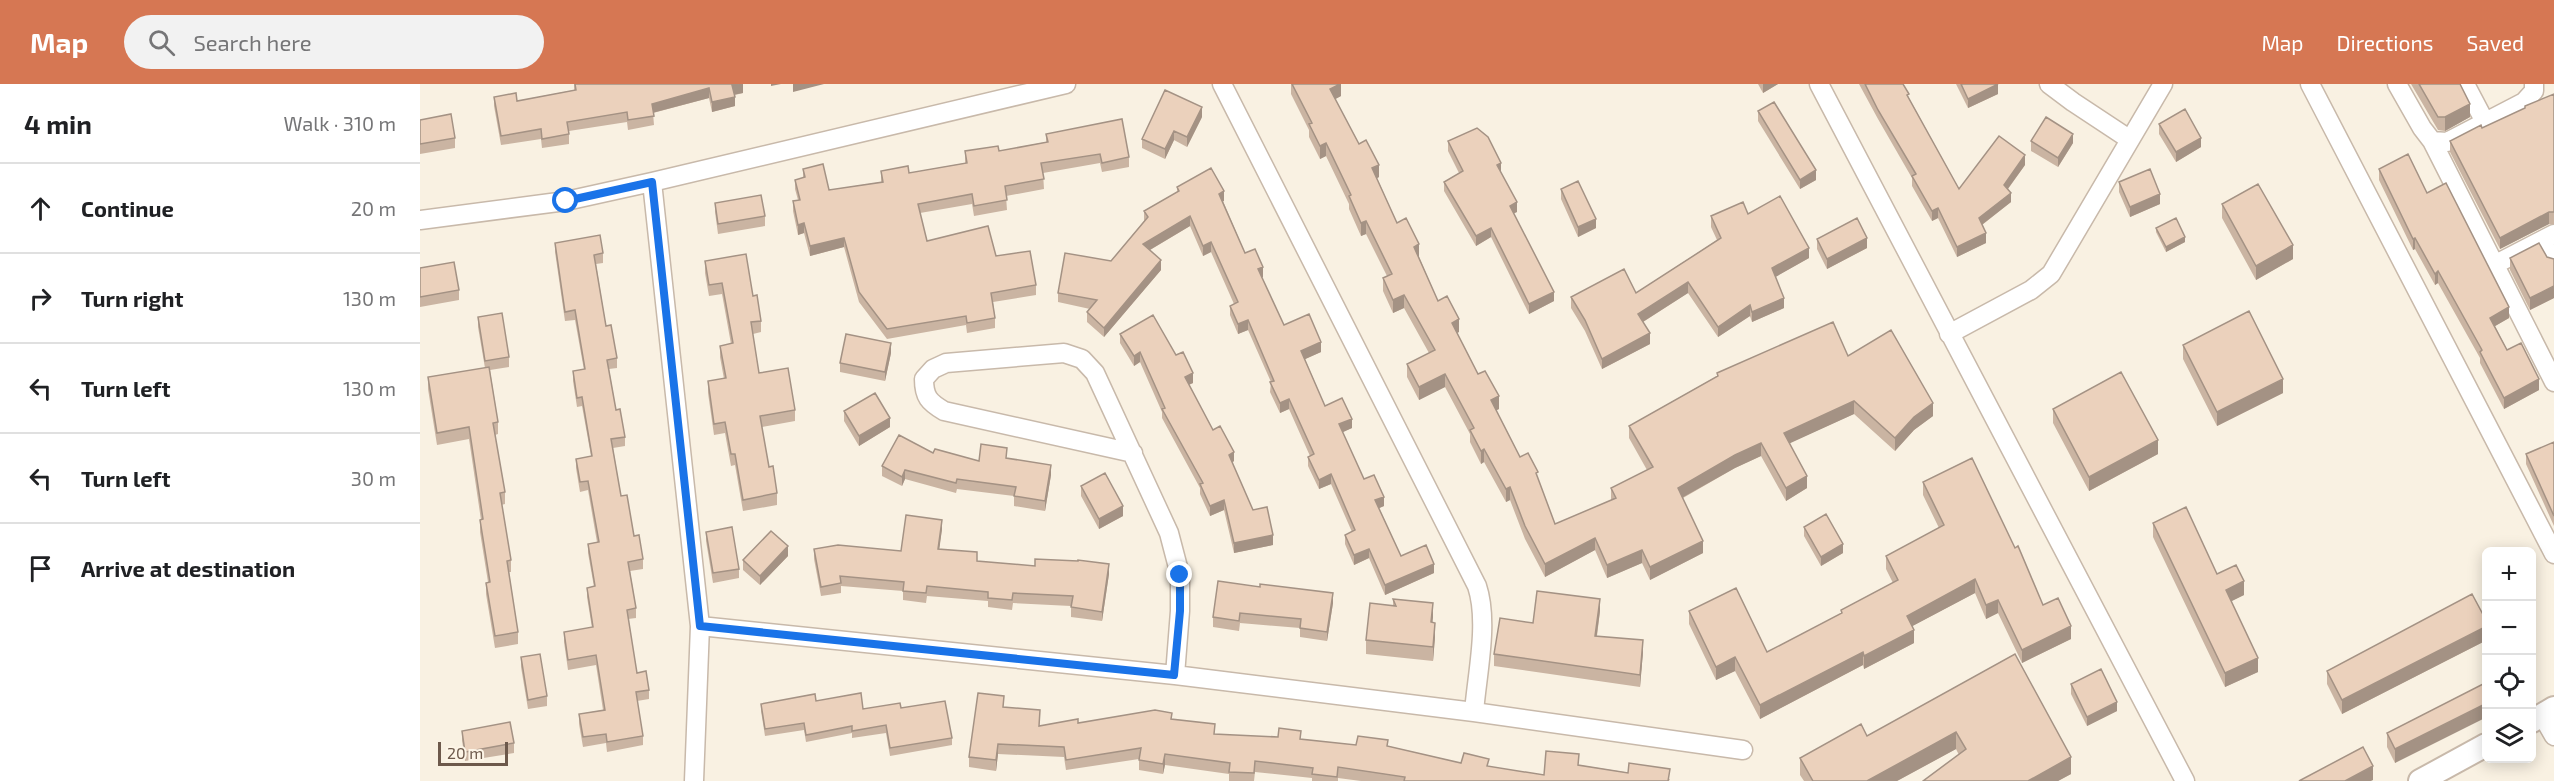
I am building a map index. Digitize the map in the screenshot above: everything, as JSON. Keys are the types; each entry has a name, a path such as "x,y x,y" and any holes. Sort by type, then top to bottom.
{"street":[{"path":"420,220 566,201 1066,84"},
{"path":"1222,84 1477,586 1482,602 1482,619 1474,712"},
{"path":"1819,84 2185,781"},
{"path":"2049,84 2129,139"},
{"path":"1949,334 2031,290 2051,274 2163,84"},
{"path":"2310,84 2554,554"},
{"path":"2397,84 2432,141 2554,382"},
{"path":"2465,84 2485,122"},
{"path":"2432,141 2447,142 2524,102 2534,90 2534,84"},
{"path":"652,182 700,626 694,781"},
{"path":"2494,265 2549,237 2554,260"},
{"path":"1132,453 944,411 930,403 924,392 924,379 933,369 946,363 1064,352 1082,359 1095,373 1132,453 1169,533 1180,575 1180,611 1174,675"},
{"path":"700,626 1174,675 1474,712 1743,750"},
{"path":"2543,715 2554,736"},
{"path":"2420,781 2482,749"}],"building":[{"path":"575,84 739,84 732,85 735,97 712,102 709,88 652,104 654,116 628,120 627,112 567,122 569,134 542,139 541,129 501,136 494,97 516,93 517,101 576,90"},
{"path":"1292,84 1340,84 1330,89 1359,144 1366,140 1379,165 1372,168 1397,223 1406,218 1419,244 1414,247 1438,301 1447,296 1459,319 1452,323 1478,374 1485,371 1499,396 1491,400 1520,457 1528,453 1538,472 1536,473 1555,524 1616,498 1611,488 1653,467 1629,426 1718,376 1717,373 1833,322 1848,356 1891,330 1933,403 1914,417 1895,438 1854,401 1784,433 1807,476 1786,488 1761,443 1735,455 1678,488 1703,541 1650,567 1642,550 1607,565 1595,538 1545,564 1525,526 1510,487 1506,489 1484,449 1481,451 1470,430 1474,428 1445,374 1419,387 1407,364 1435,350 1404,295 1393,300 1383,278 1392,274 1366,221 1361,223 1349,196 1351,195 1326,143 1320,146 1309,124 1312,123"},
{"path":"1865,84 1903,84 1959,189 1999,136 2025,155 2004,185 2011,193 1979,218 1986,233 1957,247 1938,208 1932,211 1912,176 1916,174"},
{"path":"1961,84 1998,84 1968,99"},
{"path":"2419,84 2460,84 2470,104 2445,117 2438,117"},
{"path":"1165,90 1202,107 1187,137 1174,131 1165,149 1142,139"},
{"path":"2554,94 2554,212 2549,212 2500,238 2450,141 2481,125 2482,128"},
{"path":"1774,102 1816,170 1800,180 1758,111"},
{"path":"2185,109 2201,138 2176,152 2159,124"},
{"path":"451,114 455,138 420,144 420,120"},
{"path":"2046,117 2073,134 2058,158 2031,141"},
{"path":"1122,119 1129,157 1102,163 1100,154 1041,163 1044,179 1005,186 1007,200 974,206 972,194 918,204 927,241 988,226 996,256 1030,251 1036,285 991,293 995,318 967,323 966,316 887,329 859,292 844,238 810,246 804,223 798,225 793,201 800,200 795,180 805,177 803,169 823,164 829,190 883,182 881,171 908,166 909,173 967,163 965,151 998,146 999,151 1048,142 1046,134"},
{"path":"1477,128 1488,137 1501,163 1497,165 1517,202 1510,206 1554,292 1529,304 1491,228 1476,236 1444,182 1463,171 1448,141"},
{"path":"2408,154 2427,193 2446,183 2509,307 2490,318 2507,350 2521,343 2539,379 2504,398 2480,352 2482,350 2438,271 2435,274 2415,238 2413,239 2379,169"},
{"path":"1211,168 1224,191 1219,194 1245,253 1255,249 1263,267 1258,269 1284,325 1309,314 1321,342 1301,351 1325,406 1342,398 1352,419 1339,424 1364,479 1374,475 1384,497 1375,500 1401,556 1426,545 1434,564 1385,585 1369,549 1354,555 1345,535 1355,530 1331,474 1319,480 1308,457 1314,454 1289,399 1280,403 1270,382 1274,381 1248,320 1238,324 1230,306 1238,302 1211,242 1203,246 1190,216 1143,244 1161,260 1104,328 1087,312 1097,300 1058,293 1065,253 1111,261 1148,217 1144,211 1179,191 1177,187"},
{"path":"2150,169 2160,194 2130,207 2119,182"},
{"path":"1578,181 1596,219 1578,227 1561,189"},
{"path":"2258,184 2293,245 2256,266 2222,204"},
{"path":"761,195 765,216 718,224 715,203"},
{"path":"1780,196 1809,248 1772,268 1784,298 1752,312 1750,305 1718,327 1688,282 1638,314 1650,333 1602,359 1585,320 1571,297 1624,269 1636,293 1721,238 1711,216 1743,202 1748,214"},
{"path":"1857,218 1867,238 1827,259 1817,239"},
{"path":"2176,218 2185,237 2166,247 2156,228"},
{"path":"600,235 603,253 594,255 606,326 611,325 617,358 607,360 616,410 620,409 625,437 611,439 621,496 627,495 634,536 639,535 643,559 628,562 636,608 627,610 637,673 646,671 649,690 636,692 643,736 607,742 606,734 583,737 579,714 605,710 596,655 568,660 564,632 593,627 587,588 595,586 588,544 599,542 588,481 580,482 576,459 592,456 582,397 577,398 573,371 585,369 575,310 565,312 555,243"},
{"path":"2539,243 2547,257 2554,259 2554,286 2530,298 2510,258"},
{"path":"746,254 753,296 757,295 761,321 751,322 759,373 788,368 795,410 760,416 769,467 773,466 777,493 743,500 735,454 731,454 725,422 714,424 708,381 726,378 720,346 733,343 722,283 709,285 705,261"},
{"path":"454,262 459,290 420,297 420,268"},
{"path":"2249,311 2283,379 2217,412 2183,345"},
{"path":"502,313 509,357 485,361 478,317"},
{"path":"1153,315 1176,355 1183,352 1193,373 1185,377 1213,430 1220,426 1234,452 1229,455 1253,510 1267,507 1273,535 1234,543 1224,500 1210,506 1200,484 1203,483 1162,409 1165,408 1140,352 1134,356 1120,334"},
{"path":"846,334 891,343 885,372 840,363"},
{"path":"489,367 498,422 493,423 505,492 500,493 511,560 507,561 518,632 495,636 486,583 490,582 480,520 483,519 469,427 437,433 428,377"},
{"path":"2121,372 2158,440 2089,477 2053,409"},
{"path":"875,393 890,418 859,436 844,411"},
{"path":"899,435 933,453 935,449 979,461 981,444 1007,448 1006,458 1051,465 1045,501 1014,496 1016,487 957,479 956,483 905,470 902,477 882,466"},
{"path":"2554,442 2554,516 2526,454"},
{"path":"1972,458 2015,548 2018,546 2043,605 2058,598 2071,626 2022,650 1998,600 1986,605 1975,579 1907,616 1914,630 1864,656 1863,652 1760,705 1735,657 1716,667 1689,611 1736,588 1767,652 1842,613 1841,610 1898,580 1886,556 1944,525 1923,482"},
{"path":"1105,473 1123,506 1099,519 1081,486"},
{"path":"2186,507 2217,574 2236,565 2244,581 2226,590 2258,658 2225,673 2153,523"},
{"path":"1826,514 1843,544 1821,557 1804,527"},
{"path":"906,515 942,520 938,549 977,552 977,561 1035,566 1035,559 1078,560 1109,564 1102,612 1071,607 1073,596 1013,593 1012,600 988,598 988,592 927,586 926,593 903,591 904,582 840,576 841,583 821,587 814,549 838,545 901,551"},
{"path":"732,527 739,569 713,573 706,532"},
{"path":"771,531 788,546 760,576 743,560"},
{"path":"1218,581 1333,593 1327,632 1300,628 1301,619 1240,613 1239,621 1213,617"},
{"path":"1537,591 1600,599 1595,636 1643,640 1640,675 1494,654 1500,618 1533,623"},
{"path":"2472,594 2482,613 2482,629 2342,700 2327,671"},
{"path":"1393,599 1433,603 1431,622 1435,623 1433,647 1366,640 1370,603 1396,606"},
{"path":"540,654 547,696 528,700 521,657"},
{"path":"2015,654 2071,757 2028,781 1923,781 1966,749 1956,732 1867,781 1813,781 1800,758 1861,724 1867,736"},
{"path":"2101,669 2117,702 2087,717 2071,684"},
{"path":"2482,685 2482,706 2395,749 2387,733"},
{"path":"861,693 863,709 900,703 901,708 945,701 952,738 890,748 886,725 852,731 852,726 806,735 804,723 765,729 761,704 815,694 816,701"},
{"path":"978,693 1004,696 1003,707 1040,710 1039,726 1078,719 1078,723 1155,710 1172,713 1171,719 1215,724 1214,734 1278,737 1279,728 1301,731 1300,739 1356,745 1358,736 1388,740 1387,746 1461,763 1464,753 1489,759 1487,766 1544,775 1546,751 1579,754 1578,765 1628,773 1629,763 1670,769 1668,781 1404,781 1405,777 1338,767 1337,777 1312,774 1313,768 1255,761 1254,773 1229,772 1230,763 1165,754 1163,764 1139,760 1141,748 1066,760 1064,747 998,744 996,760 969,757"},
{"path":"510,722 514,743 465,752 462,731"},
{"path":"2363,747 2373,766 2345,781 2299,781"}],"route":[{"path":"566,201 652,182 700,626 1174,675 1180,611 1180,575"}]}
